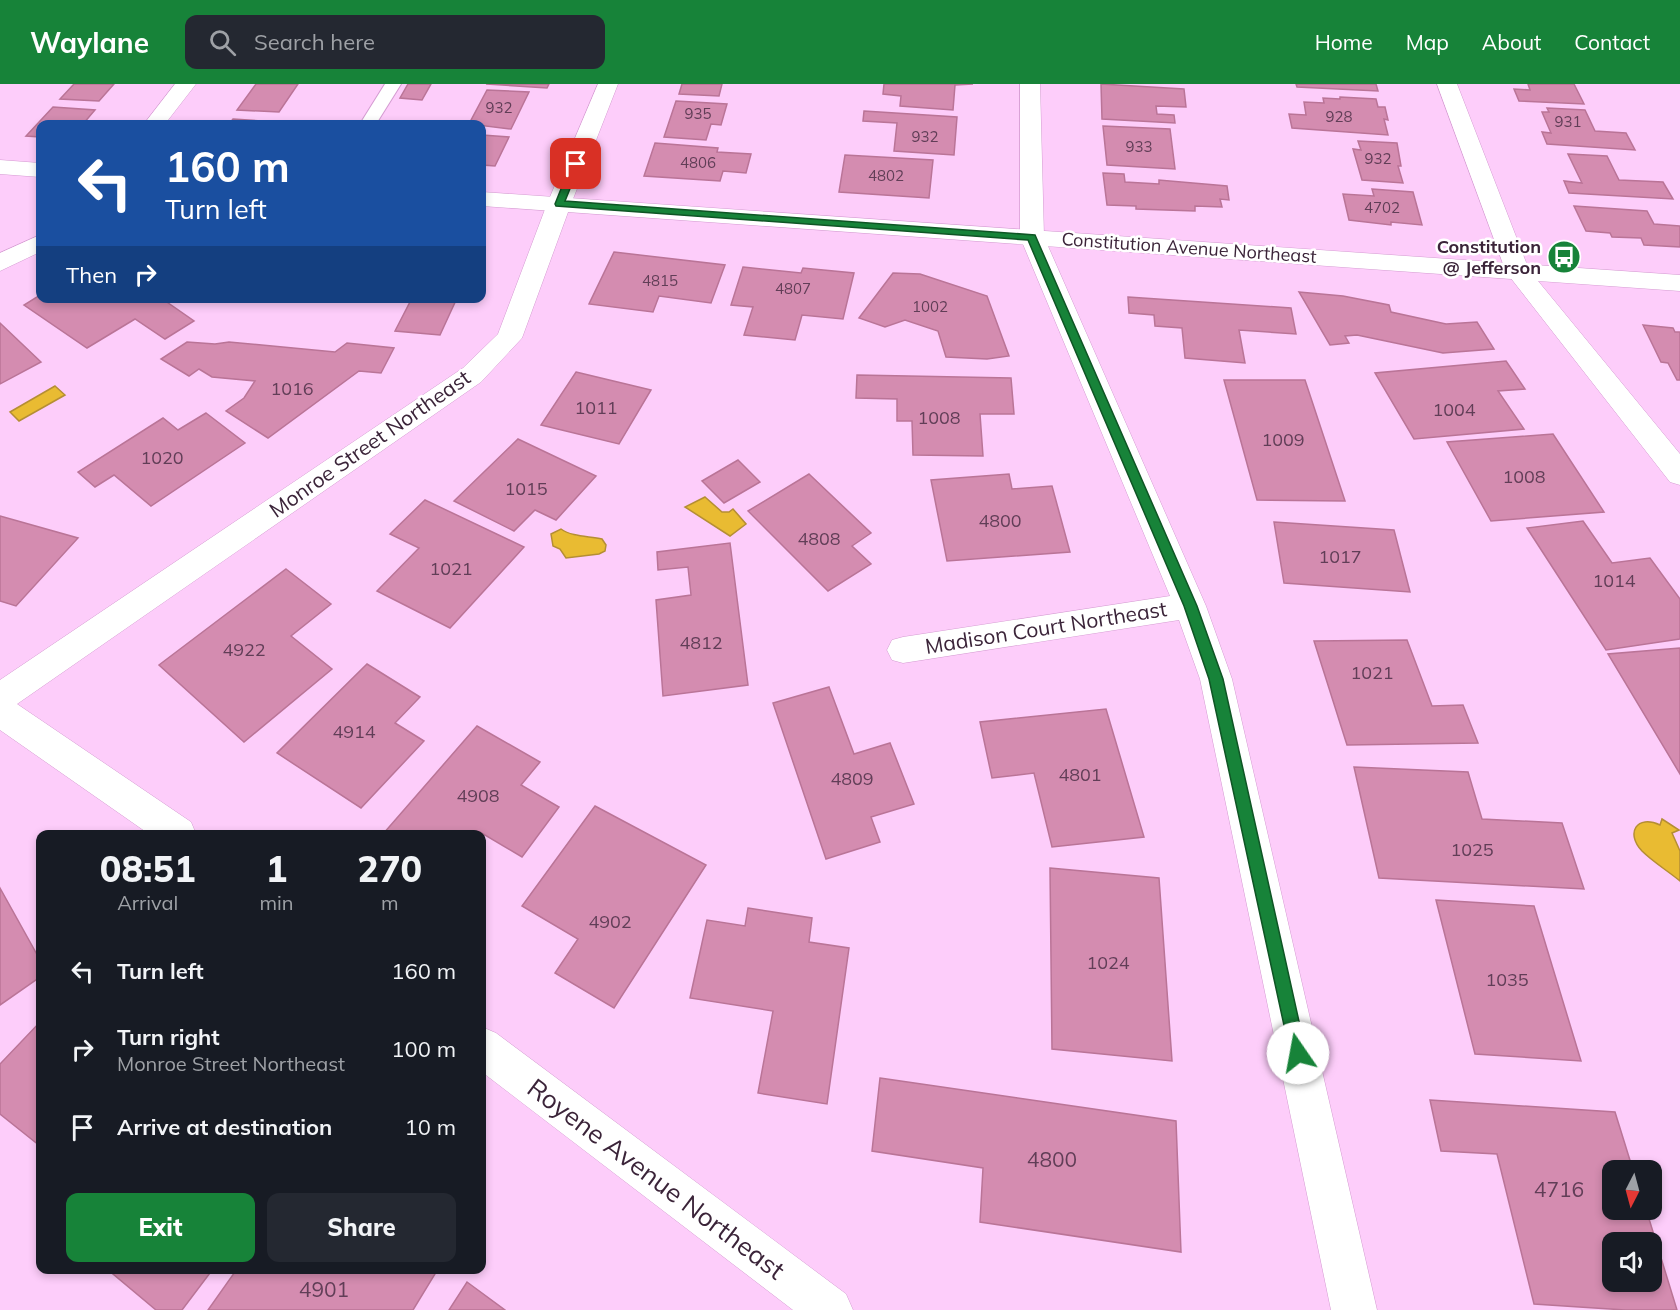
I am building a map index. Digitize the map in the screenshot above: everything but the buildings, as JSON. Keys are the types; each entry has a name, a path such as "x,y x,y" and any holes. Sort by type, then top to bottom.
{"street":[{"path":"157,120 186,84"},
{"name":"Monroe Street Northeast","path":"0,698 472,375 509,338 608,84"},
{"path":"1030,84 1032,237 1190,606 1216,679 1354,1310"},
{"path":"1447,84 1518,272 1680,474"},
{"path":"0,167 36,170"},
{"name":"Constitution Avenue Northeast","path":"486,199 1680,283"},
{"path":"0,263 36,245"},
{"name":"Madison Court Northeast","path":"903,650 1190,606"},
{"path":"0,711 172,830"},
{"name":"Royene Avenue Northeast","path":"486,1050 830,1310"}],"lane":[{"path":"370,120 393,84"}],"shaded area":[{"path":"55,386 65,395 19,421 10,412"},
{"path":"705,497 722,512 729,512 733,509 746,524 730,536 685,507"},
{"path":"561,529 575,535 602,539 606,545 605,551 599,554 566,558 560,549 553,546 551,534"},
{"path":"1662,819 1679,830 1672,833 1680,851 1680,881 1642,851 1634,838 1636,827 1640,824 1652,822 1660,825"}],"place":[{"name":"Constitution @ Jefferson","path":"1564,257"}],"route":[{"path":"576,164 560,204 1032,237 1190,606 1216,679 1298,1053"}]}
